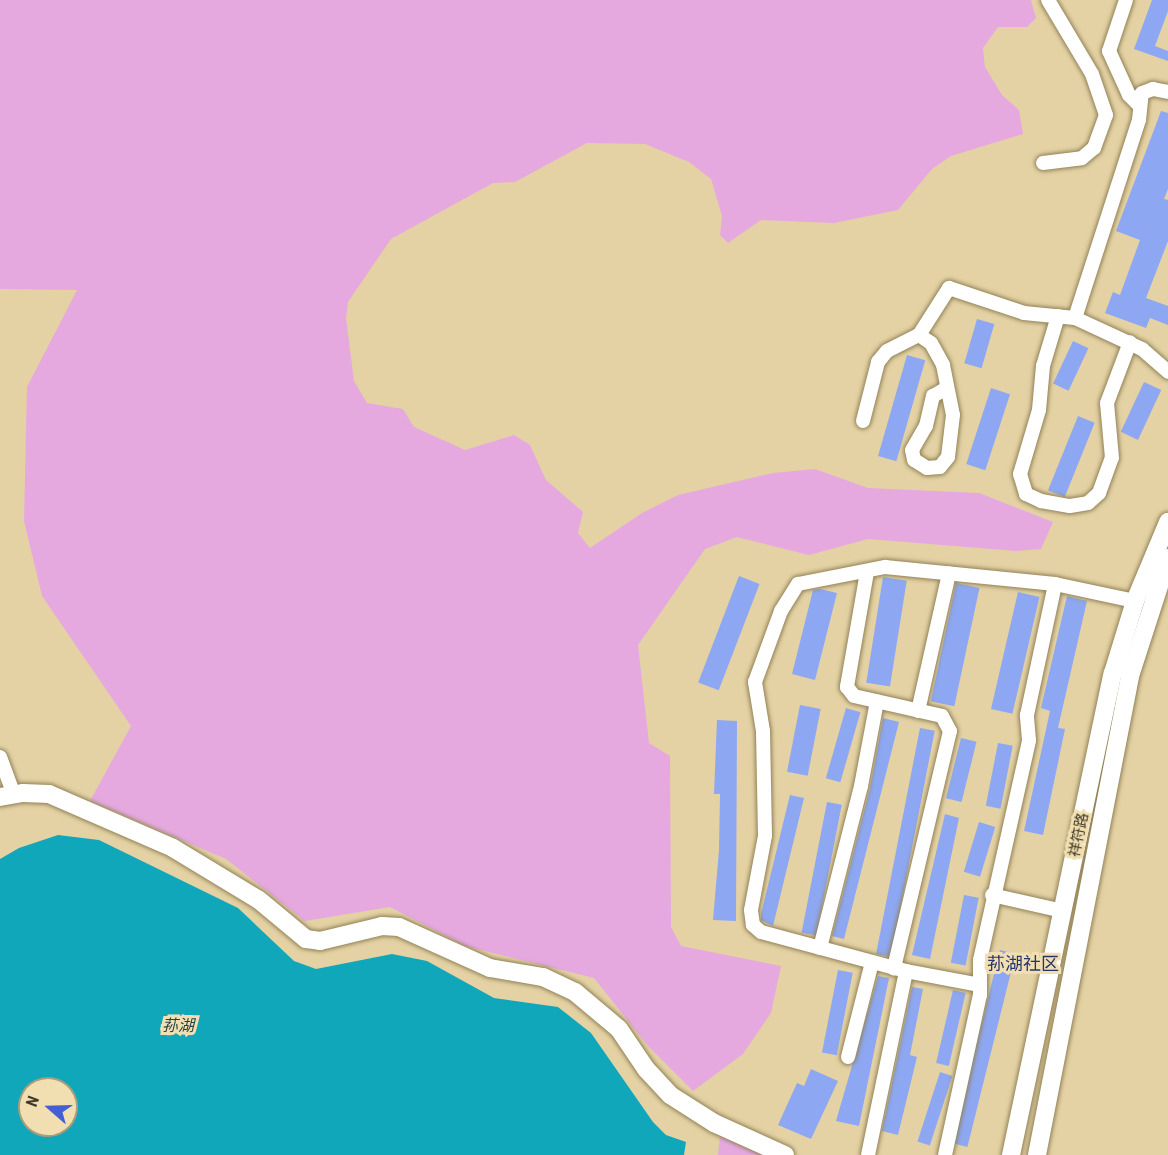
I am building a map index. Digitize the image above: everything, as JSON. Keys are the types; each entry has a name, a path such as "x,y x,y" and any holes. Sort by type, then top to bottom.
{"main road":[{"name":"祥符路","path":"1011,1155 1113,673 1135,600 1168,522"},
{"name":"祥符路","path":"1037,1155 1130,676 1168,558"},
{"path":"7,796 49,794 173,848 259,900 306,939 320,941 382,926 399,927 490,968 543,978 575,992 611,1021 670,1095 714,1123 785,1155"}],"street":[{"path":"1043,163 1082,158 1094,148 1106,115 1102,95 1048,0"},
{"path":"1126,0 1109,51 1129,95 1138,104"},
{"path":"1075,318 1139,120 1138,104 1142,93 1153,89 1168,92"},
{"path":"863,421 878,362 887,351 920,335 949,288 1024,313 1075,318 1130,342 1168,372"},
{"path":"1058,316 1043,366 1039,410 1020,474 1020,486 1026,494 1041,501 1070,506 1088,503 1099,493 1112,458 1107,403 1130,342"},
{"path":"920,335 931,343 943,365 945,389 953,415 948,457 940,467 927,468 914,460 912,450 926,426 933,396 945,389"},
{"path":"981,985 900,970 761,932 753,925 751,910 765,836 763,731 755,682 781,611 798,584 885,567 1054,584 1135,600"},
{"path":"867,572 847,687 854,696 942,716 950,731 900,970 868,1155"},
{"path":"918,711 949,573"},
{"path":"945,1155 981,985 980,960 992,895 1029,740 1028,715 1054,584"},
{"path":"820,948 861,786 877,701"},
{"path":"0,756 7,796"},
{"path":"992,895 1063,911"},
{"path":"848,1057 872,962"}],"shaded area":[{"path":"0,0 1031,0 1036,18 1027,27 998,27 983,48 985,67 1002,95 1019,110 1023,134 951,156 932,169 898,210 834,223 761,220 728,243 720,235 722,216 711,179 689,162 645,144 587,143 515,182 493,183 391,239 348,302 346,318 354,381 367,403 403,409 414,427 465,450 514,435 530,445 546,480 583,512 578,533 590,548 642,513 678,495 773,473 815,469 868,488 979,493 1053,522 1041,549 1016,551 868,539 809,555 737,537 705,549 638,645 649,743 670,756 671,927 681,946 781,966 771,1013 743,1054 693,1091 648,1046 594,978 465,946 390,907 305,921 226,859 90,801 131,726 42,596 24,521 27,387 77,290 0,289"},
{"path":"720,1135 763,1155 718,1155"}],"water":[{"name":"荪湖","path":"58,835 99,840 238,908 294,961 316,969 392,954 427,961 494,998 558,1007 591,1033 653,1122 666,1135 686,1142 684,1155 0,1155 0,859 19,848"}],"building":[{"path":"1152,0 1168,0 1168,11 1155,46 1168,51 1168,61 1134,49"},
{"path":"1161,111 1168,113 1168,189 1164,199 1168,200 1168,241 1146,298 1168,306 1168,325 1150,318 1146,328 1105,313 1113,292 1120,295 1140,240 1116,231"},
{"path":"977,319 994,324 982,368 964,363"},
{"path":"1073,341 1088,348 1069,391 1053,384"},
{"path":"907,355 925,360 896,461 878,456"},
{"path":"1144,382 1161,390 1138,440 1121,432"},
{"path":"991,388 1010,394 985,470 966,464"},
{"path":"1078,416 1095,423 1065,497 1048,490"},
{"path":"739,576 760,584 719,690 698,682"},
{"path":"883,577 907,581 890,686 866,683"},
{"path":"956,583 979,588 954,706 931,701"},
{"path":"820,589 837,593 815,680 792,674 813,590"},
{"path":"1018,592 1039,597 1012,714 991,709"},
{"path":"1067,596 1087,601 1058,728 1065,729 1043,835 1024,831 1050,711 1041,708"},
{"path":"800,705 821,709 808,776 787,772"},
{"path":"846,708 860,712 840,782 826,778"},
{"path":"883,718 899,722 844,939 832,936 870,788"},
{"path":"717,720 737,721 736,921 713,920 719,850 720,794 714,794"},
{"path":"920,728 935,731 891,957 876,954"},
{"path":"961,738 977,742 962,802 946,798"},
{"path":"998,743 1013,746 1001,809 986,806"},
{"path":"790,795 804,798 773,926 761,920 761,914"},
{"path":"827,802 842,805 816,935 802,933"},
{"path":"945,814 959,818 930,959 912,955"},
{"path":"979,822 995,827 980,877 964,872"},
{"path":"964,895 979,898 966,966 951,963"},
{"path":"1000,950 1016,954 967,1147 952,1143"},
{"path":"838,970 853,973 837,1055 822,1052"},
{"path":"878,976 889,978 859,1126 836,1121"},
{"path":"912,987 923,989 910,1055 917,1057 898,1135 882,1131"},
{"path":"953,990 966,993 949,1066 936,1063"},
{"path":"811,1069 838,1081 811,1139 778,1125 797,1083 804,1086"},
{"path":"940,1072 952,1076 930,1145 917,1141"}],"district":[{"name":"荪湖社区","path":"1023,964"}]}
